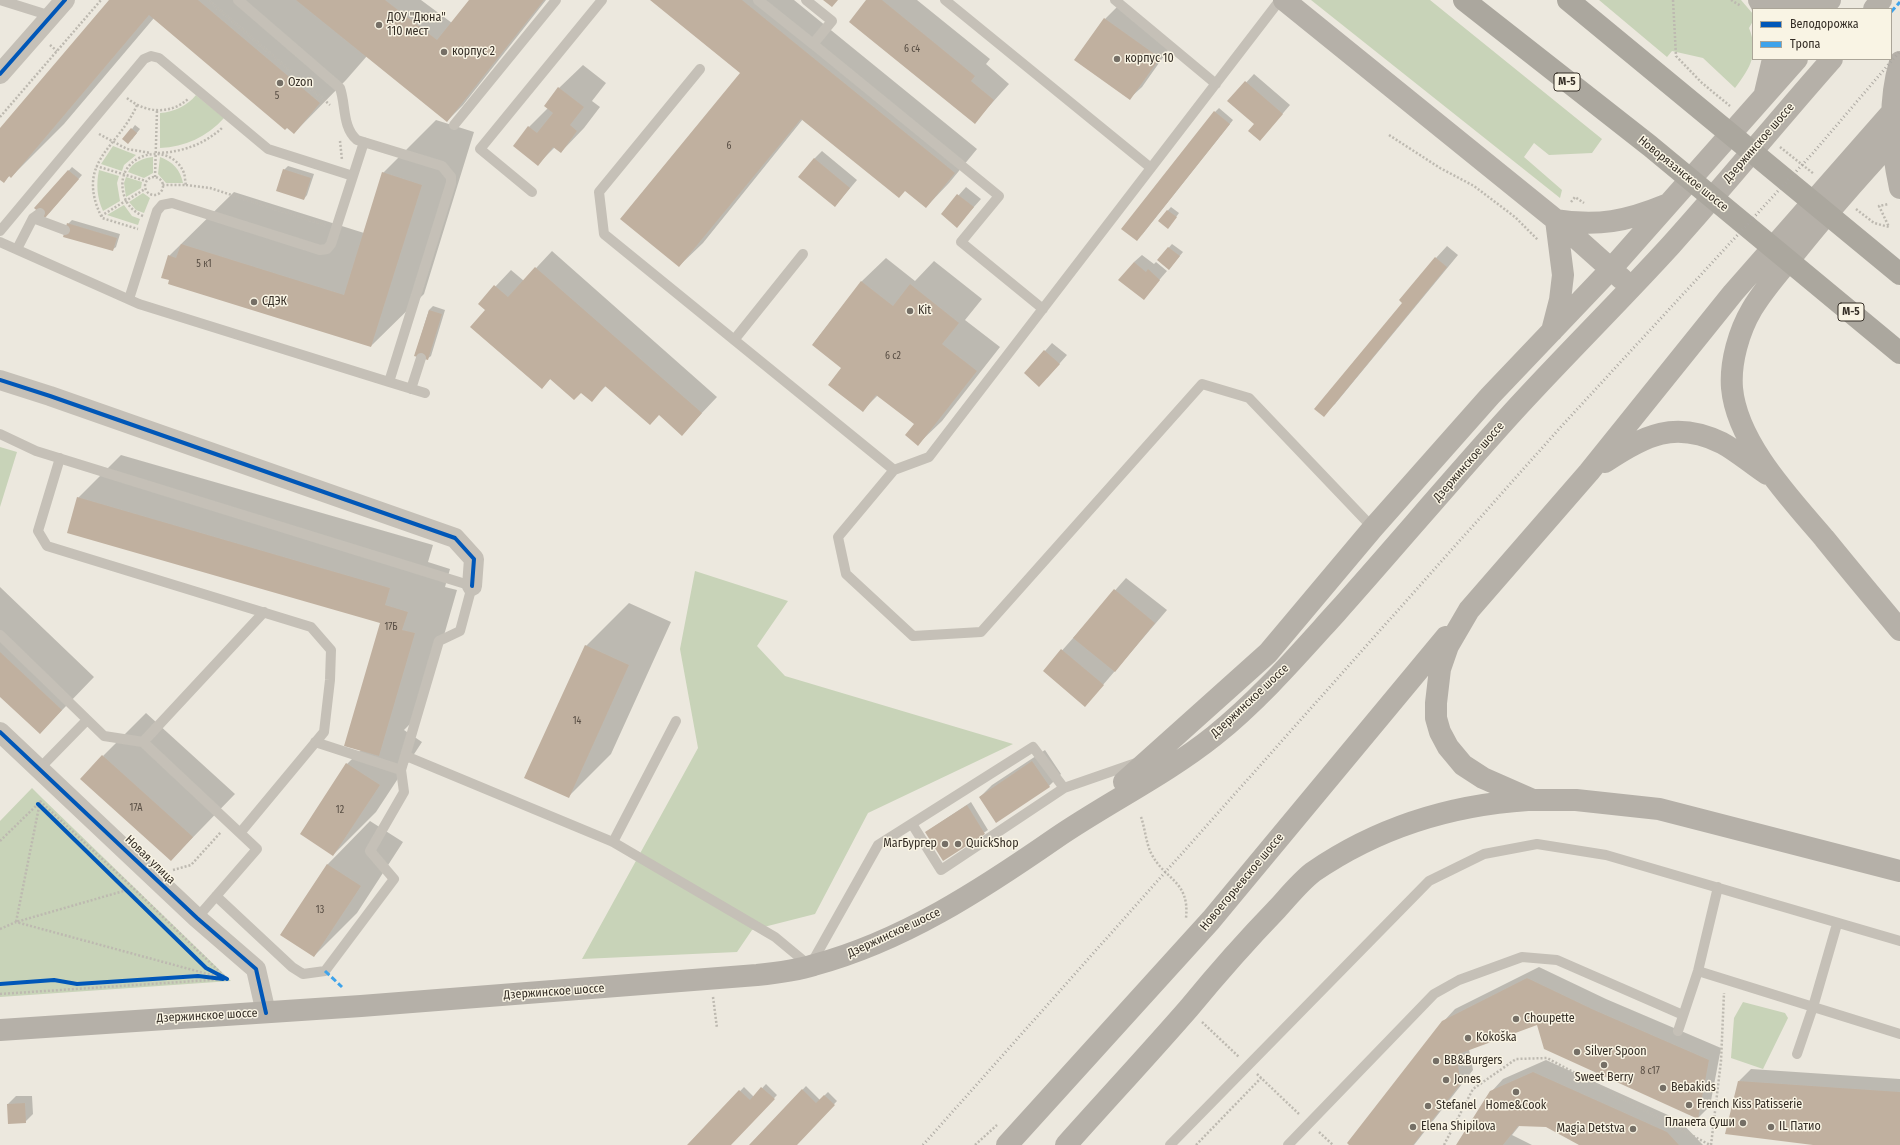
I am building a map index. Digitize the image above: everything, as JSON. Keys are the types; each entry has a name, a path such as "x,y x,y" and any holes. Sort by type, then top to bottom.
{"highway":[{"name":"Новорязанское шоссе","path":"1464,0 1650,146 1900,353"},
{"path":"1568,0 1695,90 1847,215 1900,274"}],"main road":[{"path":"1284,0 1556,220 1632,287"},
{"path":"1777,0 1800,4 1820,3 1830,0"},
{"path":"1841,8 1847,0"},
{"path":"1875,8 1881,0"},
{"path":"1763,97 1771,73 1773,60"},
{"name":"Дзержинское шоссе","path":"1072,827 1155,756 1268,653 1372,528 1490,396 1611,269 1796,60"},
{"name":"Дзержинское шоссе","path":"0,1030 718,979 784,972 810,966 867,948 930,918 1004,874 1072,827 1166,769 1212,738 1247,708 1284,671 1319,632 1512,412 1674,241 1831,60"},
{"path":"1897,195 1892,119 1895,79 1900,62"},
{"path":"1533,800 1483,778 1463,766 1448,747 1440,732 1436,718 1436,703 1440,669 1448,646 1469,610 1589,472 1733,293 1900,103"},
{"path":"1900,132 1839,199 1766,288 1752,310 1740,337 1734,360 1732,388 1737,410 1754,448 1775,480 1900,630"},
{"path":"1556,220 1574,223 1615,222 1643,215 1669,204"},
{"path":"1551,332 1560,300 1563,275 1556,220"},
{"path":"1589,472 1630,446 1647,438 1666,432 1684,432 1702,435 1723,444 1775,480"},
{"name":"Новоегорьевское шоссе","path":"1007,1145 1211,920 1469,610"},
{"path":"1301,615 1297,625 1298,631 1302,635 1310,636 1319,632"},
{"path":"1066,1145 1188,1009 1234,953 1312,873 1366,841 1409,823 1454,810 1494,802 1576,800 1659,809 1894,866"}],"street":[{"path":"0,74 65,0"},
{"path":"0,380 50,396 455,538 474,558 472,586"},
{"name":"Новая улица","path":"0,732 197,918 256,969 266,1012"}],"lane":[{"path":"0,0 51,16"},
{"path":"238,0 340,88 343,97 347,126 350,134 357,140 442,166 451,177 451,183 389,382"},
{"path":"454,125 556,0"},
{"path":"532,192 480,150 602,0"},
{"path":"758,0 999,196 961,242 1043,309"},
{"path":"806,0 832,21 813,44"},
{"path":"945,0 1151,168"},
{"path":"1115,0 1216,84"},
{"path":"1280,0 929,457 894,470 838,536 846,574 913,636 981,632 1202,384 1249,398 1372,528"},
{"path":"0,231 144,59 151,56 159,58 268,150 348,174"},
{"path":"700,69 599,192 604,234 894,470"},
{"path":"129,299 157,211 162,205 172,203 320,250 327,249 331,244 336,228 348,174 364,142"},
{"path":"17,249 36,216 65,230"},
{"path":"0,242 129,299 425,393"},
{"path":"734,340 804,254"},
{"path":"411,389 421,358"},
{"path":"0,434 36,451 472,586 460,631 439,641 401,770 404,792 370,851 394,879 325,971 303,974 292,967 216,896"},
{"path":"60,458 38,531 47,546 311,627 331,650 330,680 324,732 240,833"},
{"path":"143,742 264,612"},
{"path":"0,635 104,736 143,742 257,849 197,918"},
{"path":"39,769 87,720"},
{"path":"613,842 676,721"},
{"path":"315,742 401,770"},
{"path":"406,756 613,842 775,937 810,966 878,845 1033,747 1064,788"},
{"path":"912,824 941,870 1064,788 1155,756"},
{"path":"1170,1145 1429,881 1484,854 1537,844 1606,855 1718,887 1837,924 1900,941"},
{"path":"1678,1031 1698,971 1718,887"},
{"path":"1797,1054 1813,1007 1837,924"},
{"path":"1288,1145 1434,994 1459,980 1522,957 1557,960 1683,1015"},
{"path":"1698,971 1900,1034"}],"path":[{"path":"0,117 101,0"},
{"path":"208,0 332,106"},
{"path":"1673,0 1676,56 1695,90"},
{"path":"119,88 125,96 137,105 157,110 167,110 184,103 197,89"},
{"path":"137,105 132,115 106,148 96,166 93,188 94,199 102,218 150,233"},
{"path":"155,177 157,153 157,110"},
{"path":"89,125 112,142 142,152 171,153 198,144 221,129 231,118"},
{"path":"340,134 348,174"},
{"path":"1390,135 1440,168 1474,186 1515,217 1538,240"},
{"path":"154,220 135,212 125,201 121,183 127,167 140,156 157,153 173,159 184,172 186,185"},
{"path":"96,166 146,181 155,177"},
{"path":"146,181 145,188 148,193 158,194 161,191 162,185 159,178 155,177"},
{"path":"162,185 186,185 210,188 336,228"},
{"path":"101,216 145,188"},
{"path":"1847,215 1889,226 1879,206 1897,195"},
{"path":"0,841 40,803"},
{"path":"40,803 156,918"},
{"path":"16,922 40,803"},
{"path":"40,803 131,886 227,979"},
{"path":"1141,817 1151,852 1160,866 1179,884 1186,901 1187,918 1182,923"},
{"path":"172,871 191,865 229,823"},
{"path":"0,929 16,922 127,890"},
{"path":"16,922 227,979"},
{"path":"206,968 227,979"},
{"path":"77,984 198,976 227,979"},
{"path":"0,994 227,979"},
{"path":"1444,1145 1473,1089 1516,1059 1547,1058 1711,1145 1721,1060 1724,992"},
{"path":"1199,1019 1332,1145"},
{"path":"1196,1145 1261,1078"},
{"path":"976,1145 1001,1122"}],"green space":[{"path":"1311,0 1430,0 1602,139 1592,153 1549,155 1534,143 1524,157 1562,190 1560,198"},
{"path":"1599,0 1741,0 1752,13 1752,23 1749,28 1752,37 1752,60 1735,88 1703,58 1672,51 1667,57"},
{"path":"196,95 224,118 210,131 195,140 178,146 160,148 160,113 180,108"},
{"path":"113,146 136,155 124,165 122,171 101,164"},
{"path":"153,157 153,173 144,178 128,172 132,166 139,161"},
{"path":"160,157 169,161 178,170 183,183 166,183 158,174"},
{"path":"99,170 119,176 117,183 120,201 103,211 99,201 98,191"},
{"path":"126,177 142,182 141,188 126,197 124,183"},
{"path":"143,193 150,198 144,213 136,210 129,202"},
{"path":"124,205 132,216 140,219 138,225 107,215"},
{"path":"0,447 17,452 0,507"},
{"path":"695,571 788,601 757,646 785,676 1013,744 868,813 815,914 752,930 737,952 582,959 698,748 680,649"},
{"path":"32,788 231,981 0,997 0,821"},
{"path":"1743,1002 1785,1013 1788,1018 1763,1069 1731,1058 1734,1018"}],"building":[{"path":"109,0 198,0 320,103 294,134 287,128 285,130 149,15 11,178 9,176 4,183 0,180 0,128"},
{"name":"корпус 2","path":"296,0 385,0 437,40 469,0 544,0 447,122"},
{"path":"650,0 742,0 955,173 926,208 905,191 899,198 801,119 679,267 620,219 740,73"},
{"path":"823,0 838,0 832,7"},
{"path":"866,0 882,0 975,76 971,81 994,100 975,124 849,22"},
{"name":"корпус 10","path":"1104,18 1160,58 1130,100 1074,60"},
{"path":"1245,81 1283,114 1260,141 1248,131 1254,124 1227,101"},
{"path":"558,87 584,107 570,125 577,131 561,153 553,147 538,166 513,146 528,126 537,133 553,113 544,106"},
{"path":"1214,111 1230,124 1137,241 1121,229"},
{"path":"131,128 137,133 128,144 122,139"},
{"path":"814,158 850,188 835,207 798,177"},
{"path":"283,169 311,178 304,200 276,191"},
{"path":"68,170 79,179 45,218 34,208"},
{"path":"382,172 422,185 371,347 168,284 169,280 161,278 168,255 176,258 181,244 344,295"},
{"path":"957,194 974,207 957,228 941,214"},
{"path":"1167,210 1177,217 1168,229 1158,221"},
{"path":"67,223 117,238 113,251 63,237"},
{"path":"1168,247 1180,256 1169,270 1157,260"},
{"path":"1435,257 1447,267 1324,417 1314,409 1402,303 1399,300"},
{"path":"1134,262 1146,272 1148,269 1160,280 1144,300 1118,280"},
{"path":"535,267 702,413 682,436 659,415 650,425 605,386 592,402 581,393 574,400 550,379 542,389 470,327 485,310 478,304 494,285 508,297"},
{"path":"861,281 893,306 910,284 959,323 942,344 977,371 918,446 905,435 914,424 876,395 863,412 828,385 841,368 812,345"},
{"path":"429,310 442,314 428,360 414,356"},
{"path":"1044,350 1060,364 1039,387 1024,373"},
{"path":"77,497 390,588 385,605 408,612 402,630 415,633 379,756 344,746 380,623 67,533"},
{"path":"1114,589 1155,623 1115,672 1073,638"},
{"path":"585,645 629,665 569,798 524,778"},
{"path":"1061,649 1104,685 1085,707 1043,671"},
{"path":"0,652 62,710 40,734 0,697"},
{"path":"102,755 193,837 171,861 80,779"},
{"path":"1032,761 1050,787 996,823 979,797"},
{"path":"346,763 380,785 333,856 300,834"},
{"path":"967,805 985,834 943,861 925,832"},
{"path":"327,864 361,886 314,957 280,935"},
{"path":"1527,978 1594,1010 1709,1060 1698,1119 1544,1049 1537,1025 1456,1055 1461,1083 1413,1145 1349,1145 1347,1143 1442,1021"},
{"path":"1533,1072 1667,1132 1679,1145 1579,1145 1546,1127 1518,1126 1503,1145 1456,1145 1490,1091"},
{"path":"1738,1081 1900,1092 1900,1145 1813,1145 1725,1134"},
{"path":"761,1087 775,1099 731,1145 687,1145 739,1090 750,1100"},
{"path":"802,1089 816,1103 824,1095 835,1105 797,1145 749,1145"},
{"path":"25,1103 26,1123 8,1124 7,1104"}],"railway":[{"path":"923,1145 1558,430 1813,153 1900,51"}],"marked path":[{"path":"1892,11 1900,2"},
{"path":"325,971 342,987"}],"cycle path":[{"path":"0,74 65,0"},
{"path":"0,380 50,396 455,538 474,559 472,586"},
{"path":"0,732 197,918 256,969 266,1013"},
{"path":"38,804 206,968 227,979"},
{"path":"0,984 54,980 77,984 198,976 223,979"}],"place":[{"name":"ДОУ \"Дюна\" 110 мест","path":"379,25"},
{"name":"корпус 2","path":"444,52"},
{"name":"корпус 10","path":"1117,59"},
{"name":"Ozon","path":"280,83"},
{"name":"СДЭК","path":"254,302"},
{"name":"Kit","path":"910,311"},
{"name":"МагБургер","path":"945,844"},
{"name":"QuickShop","path":"958,844"},
{"name":"Choupette","path":"1516,1019"},
{"name":"Kokoška","path":"1468,1038"},
{"name":"Silver Spoon","path":"1577,1052"},
{"name":"BB&Burgers","path":"1436,1061"},
{"name":"Sweet Berry","path":"1604,1065"},
{"name":"Jones","path":"1446,1080"},
{"name":"Bebakids","path":"1663,1088"},
{"name":"Home&Cook","path":"1516,1092"},
{"name":"French Kiss Patisserie","path":"1689,1105"},
{"name":"Stefanel","path":"1428,1106"},
{"name":"Планета Суши","path":"1743,1123"},
{"name":"Elena Shipilova","path":"1413,1127"},
{"name":"IL Патио","path":"1771,1127"},
{"name":"Magia Detstva","path":"1633,1129"}]}
